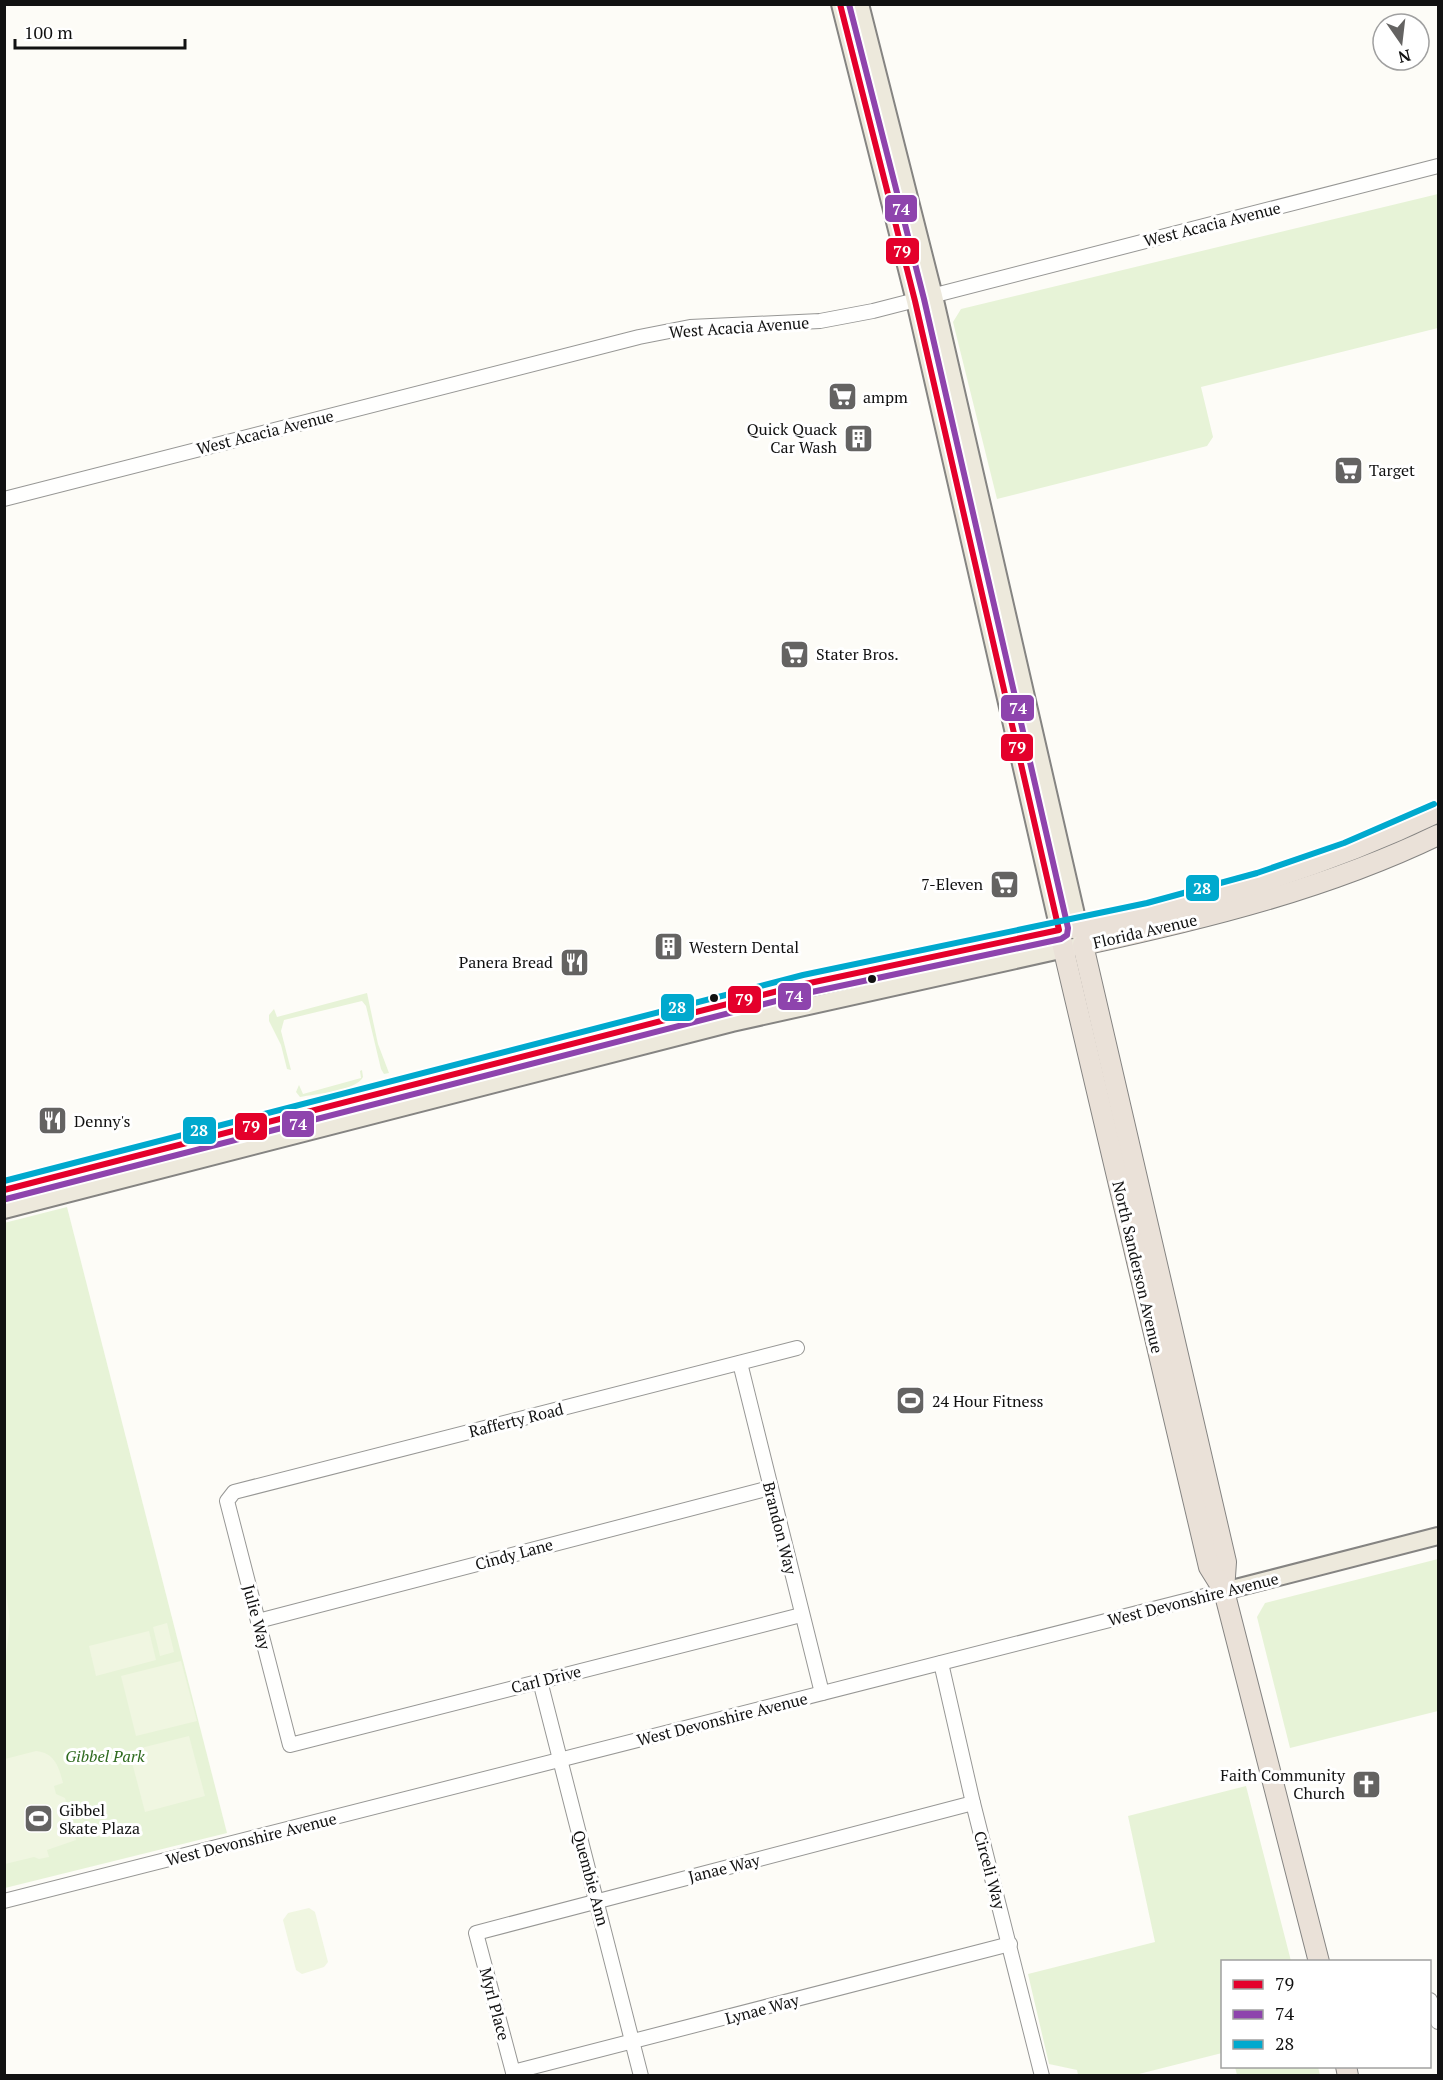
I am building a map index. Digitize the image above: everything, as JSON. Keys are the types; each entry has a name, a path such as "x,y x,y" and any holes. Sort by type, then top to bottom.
{"highway":[{"name":"Florida Avenue","path":"1081,936 1260,882 1347,850 1438,812"},
{"path":"1430,839 1419,833 1438,824"},
{"name":"Florida Avenue","path":"1061,940 1220,914 1333,878 1430,839"},
{"name":"North Sanderson Avenue","path":"1081,936 1226,1562 1224,1591"},
{"name":"North Sanderson Avenue","path":"1061,940 1209,1567 1224,1591 1318,1960"},
{"path":"1098,1100 1108,1099 1110,1102 1117,1127 1136,1171 1130,1179 1121,1155 1105,1126"}],"main road":[{"path":"840,4 957,478 1061,940"},
{"path":"860,4 934,296 1081,936"},
{"path":"957,478 967,484 983,513"},
{"path":"972,544 986,574 1006,653 1015,655"},
{"path":"1001,673 1011,677 1027,738 1041,767"},
{"name":"Florida Avenue","path":"4,1190 805,984 1061,940"},
{"name":"Florida Avenue","path":"4,1210 1061,940"},
{"path":"186,1163 188,1152 253,1134 269,1122"},
{"path":"82,1191 87,1181 99,1173 136,1164 144,1154"},
{"name":"West Devonshire Avenue","path":"1224,1591 1438,1536"}],"street":[{"name":"West Acacia Avenue","path":"4,500 639,337 690,327 820,321 915,301 1438,166"},
{"name":"Rafferty Road","path":"234,1492 797,1348"},
{"name":"Brandon Way","path":"740,1363 822,1693"},
{"name":"Cindy Lane","path":"258,1621 770,1488"},
{"name":"Julie Way","path":"234,1492 227,1502 290,1745"},
{"name":"West Devonshire Avenue","path":"4,1901 1224,1591"},
{"name":"Carl Drive","path":"290,1745 801,1615"},
{"name":"Circeli Way","path":"941,1663 973,1803 1042,2076"},
{"name":"Quembie Ann","path":"540,1681 641,2076"},
{"name":"Janae Way","path":"476,1933 973,1803"},
{"name":"Myrl Place","path":"476,1933 514,2074"},
{"name":"Lynae Way","path":"514,2074 1010,1944"},
{"path":"1431,2000 1438,2022"}],"green space":[{"path":"1438,194 1438,328 1201,387 1213,437 1207,446 997,499 953,322 961,309"},
{"path":"367,993 378,1044 389,1073 384,1074 381,1069 366,1006 362,1001 284,1020 281,1031 291,1070 287,1069 281,1045 269,1021 269,1015 274,1009 277,1017"},
{"path":"362,1070 363,1077 359,1082 344,1089 300,1097 296,1092 299,1085 303,1094 361,1078 360,1071"},
{"name":"Gibbel Park","path":"67,1207 227,1833 5,1888 4,1223"},
{"path":"1438,1559 1438,1711 1290,1748 1257,1617 1265,1603"},
{"path":"5,1585 10,1621 4,1665"},
{"path":"167,1623 174,1652 160,1656 153,1627"},
{"path":"149,1631 156,1660 96,1676 89,1646"},
{"path":"181,1661 197,1721 136,1736 121,1676"},
{"path":"189,1736 205,1796 145,1812 129,1751"},
{"name":"Gibbel Skate Plaza","path":"36,1751 48,1755 58,1766 63,1783 54,1786 56,1794 65,1798 76,1840 47,1850 49,1857 39,1859 34,1857 5,1864 5,1759"},
{"path":"1246,1786 1291,1960 1221,1960 1221,2053 1135,2075 1078,2075 1077,2070 1049,2064 1028,1974 1155,1942 1128,1816"},
{"path":"309,1908 315,1912 328,1962 324,1967 302,1974 296,1970 283,1920 288,1913"},
{"path":"1235,2068 1318,2068 1320,2075 1237,2075"}],"transit line":[{"name":"79","path":"4,1190 805,984 1059,930 915,301 840,4"},
{"name":"74","path":"6,1199 807,993 1061,939 1067,935 1068,928 924,299 849,4"},
{"name":"28","path":"4,1181 803,975 1147,903 1257,873 1344,843 1434,804"}],"place":[{"name":"ampm","path":"842,397"},
{"name":"Quick Quack Car Wash","path":"858,438"},
{"name":"Target","path":"1348,470"},
{"name":"Stater Bros.","path":"795,654"},
{"name":"7-Eleven","path":"1004,884"},
{"name":"Western Dental","path":"668,947"},
{"name":"Panera Bread","path":"574,962"},
{"name":"Denny's","path":"53,1121"},
{"name":"24 Hour Fitness","path":"911,1401"},
{"name":"Faith Community Church","path":"1366,1784"},
{"name":"Gibbel Skate Plaza","path":"38,1819"}]}
